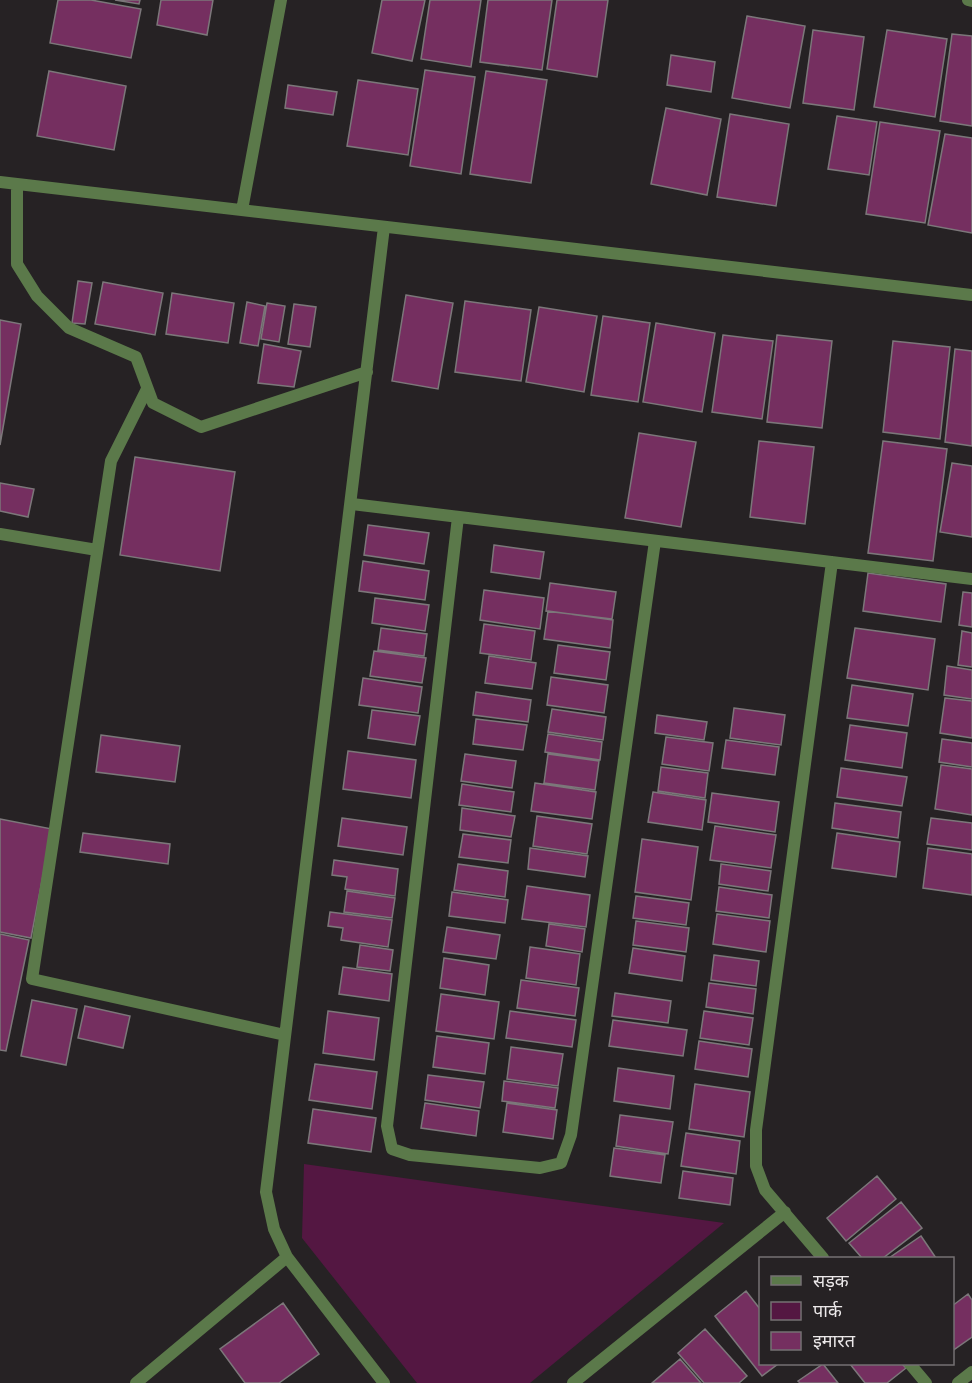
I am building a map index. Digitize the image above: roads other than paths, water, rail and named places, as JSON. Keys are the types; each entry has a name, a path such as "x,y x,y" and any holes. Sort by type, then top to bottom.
{"street":[{"path":"242,210 281,0"},
{"path":"0,182 972,295"},
{"path":"16,184 17,264 37,296 69,328 136,357 153,403 201,427 367,372"},
{"path":"384,227 352,504 266,1192 274,1229 287,1257 384,1383"},
{"path":"147,389 111,461 32,979 285,1035"},
{"path":"352,504 972,579"},
{"path":"458,517 387,1126 392,1149 410,1155 540,1168 561,1163 571,1135 655,541"},
{"path":"0,534 97,550"},
{"path":"822,1257 765,1191 756,1166 756,1130 832,562"},
{"path":"573,1383 785,1212"},
{"path":"136,1383 287,1257"},
{"path":"911,1365 926,1383"},
{"path":"958,1383 972,1372"}]}
